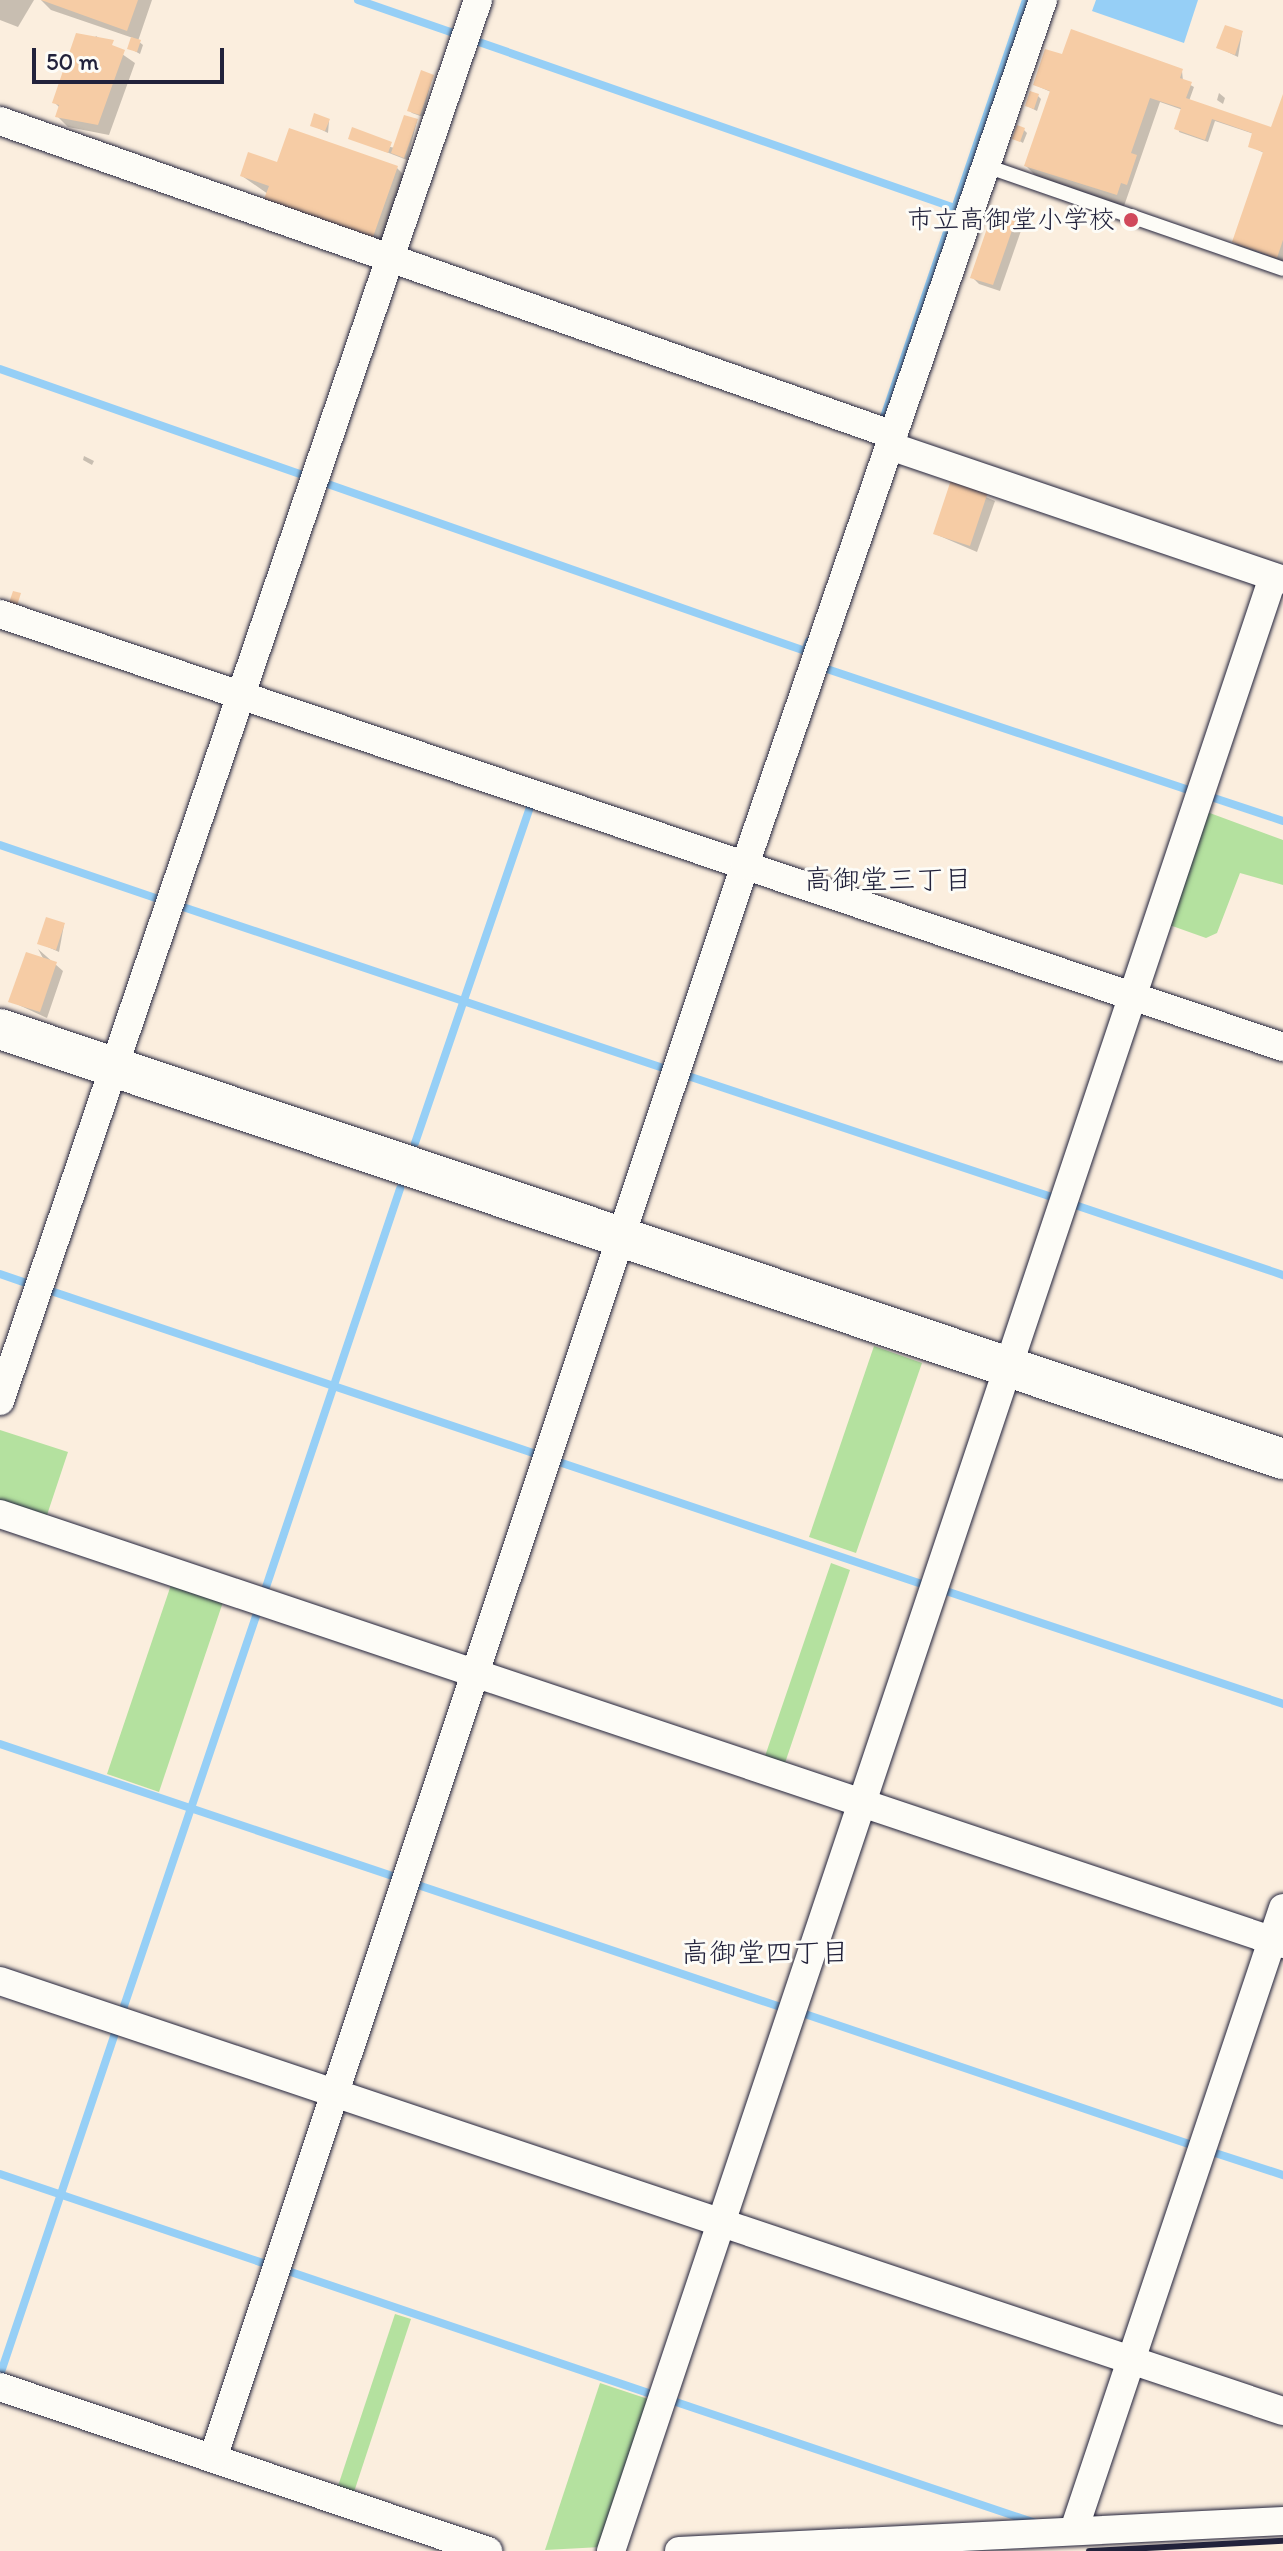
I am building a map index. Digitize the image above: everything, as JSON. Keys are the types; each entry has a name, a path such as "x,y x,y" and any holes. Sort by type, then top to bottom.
{"street":[{"path":"0,1401 387,257 478,0"},
{"path":"213,2458 745,865 1043,0"},
{"path":"0,121 387,257 1278,579 1132,996 858,1802 611,2551"},
{"path":"0,614 1283,1047"},
{"path":"0,1029 1283,1459"},
{"path":"0,1514 1278,1943"},
{"path":"1074,2530 1278,1943 1283,1908"},
{"path":"0,1981 1283,2411"},
{"path":"0,2387 488,2551"},
{"path":"679,2551 1283,2521"}],"lane":[{"path":"986,166 1283,269"}],"green space":[{"path":"1199,809 1283,840 1283,885 1240,873 1217,933 1206,938 1161,922"},
{"path":"874,1346 922,1363 856,1553 809,1537"},
{"path":"0,1430 68,1452 45,1521 0,1506"},
{"path":"831,1563 850,1570 783,1769 763,1762"},
{"path":"173,1579 225,1596 159,1792 107,1774"},
{"path":"395,2314 411,2319 352,2498 336,2492"},
{"path":"600,2383 651,2400 601,2547 545,2550"}],"water":[{"path":"1096,0 1198,0 1184,43 1092,11"}],"building":[{"path":"41,0 138,0 127,31"},
{"path":"1225,25 1243,31 1235,55 1216,48"},
{"path":"1071,29 1183,69 1180,78 1192,82 1186,98 1271,127 1283,94 1283,240 1277,258 1232,242 1263,152 1248,147 1252,133 1212,119 1205,140 1174,129 1181,108 1150,98 1131,153 1137,155 1127,185 1121,183 1117,195 1024,166 1050,91 1033,85 1045,49 1062,54"},
{"path":"76,33 114,40 112,45 125,50 98,125 55,117 59,105 52,103"},
{"path":"131,37 141,40 137,52 127,49"},
{"path":"421,70 434,75 420,115 407,111"},
{"path":"1030,91 1039,94 1034,109 1025,106"},
{"path":"314,113 330,119 325,131 310,126"},
{"path":"404,115 418,119 404,158 391,153"},
{"path":"1017,125 1025,128 1020,142 1012,139"},
{"path":"352,127 392,142 388,153 348,139"},
{"path":"289,128 398,166 373,237 264,199 269,186 240,176 248,152 277,162"},
{"path":"994,208 1017,216 993,285 970,278"},
{"path":"951,480 988,492 970,546 933,534"},
{"path":"13,591 21,593 16,609 8,606"},
{"path":"46,917 65,923 56,950 37,944"},
{"path":"26,952 57,962 40,1012 8,1002"}],"waterway":[{"path":"358,0 456,34"},
{"path":"884,417 1026,0"},
{"path":"476,41 955,208"},
{"path":"0,369 302,475"},
{"path":"322,482 805,651 809,641"},
{"path":"824,668 1192,791"},
{"path":"1205,795 1283,821"},
{"path":"415,1143 532,802"},
{"path":"0,845 156,898"},
{"path":"177,905 669,1070"},
{"path":"685,1075 1054,1198"},
{"path":"264,1593 400,1188"},
{"path":"1069,1203 1283,1275"},
{"path":"0,1274 26,1283"},
{"path":"48,1290 542,1456"},
{"path":"556,1461 925,1585"},
{"path":"940,1589 1283,1704"},
{"path":"122,2012 259,1607"},
{"path":"0,1744 396,1877"},
{"path":"412,1883 781,2007"},
{"path":"796,2011 1193,2145"},
{"path":"0,2375 117,2027"},
{"path":"1209,2151 1283,2175"},
{"path":"0,2174 266,2264"},
{"path":"282,2269 652,2394"},
{"path":"667,2399 1036,2523"}],"railway":[{"path":"1089,2551 1283,2541"}],"place":[{"name":"市立高御堂小学校","path":"1131,220"}],"district":[{"name":"高御堂三丁目","path":"888,879"},
{"name":"高御堂四丁目","path":"765,1952"}]}
